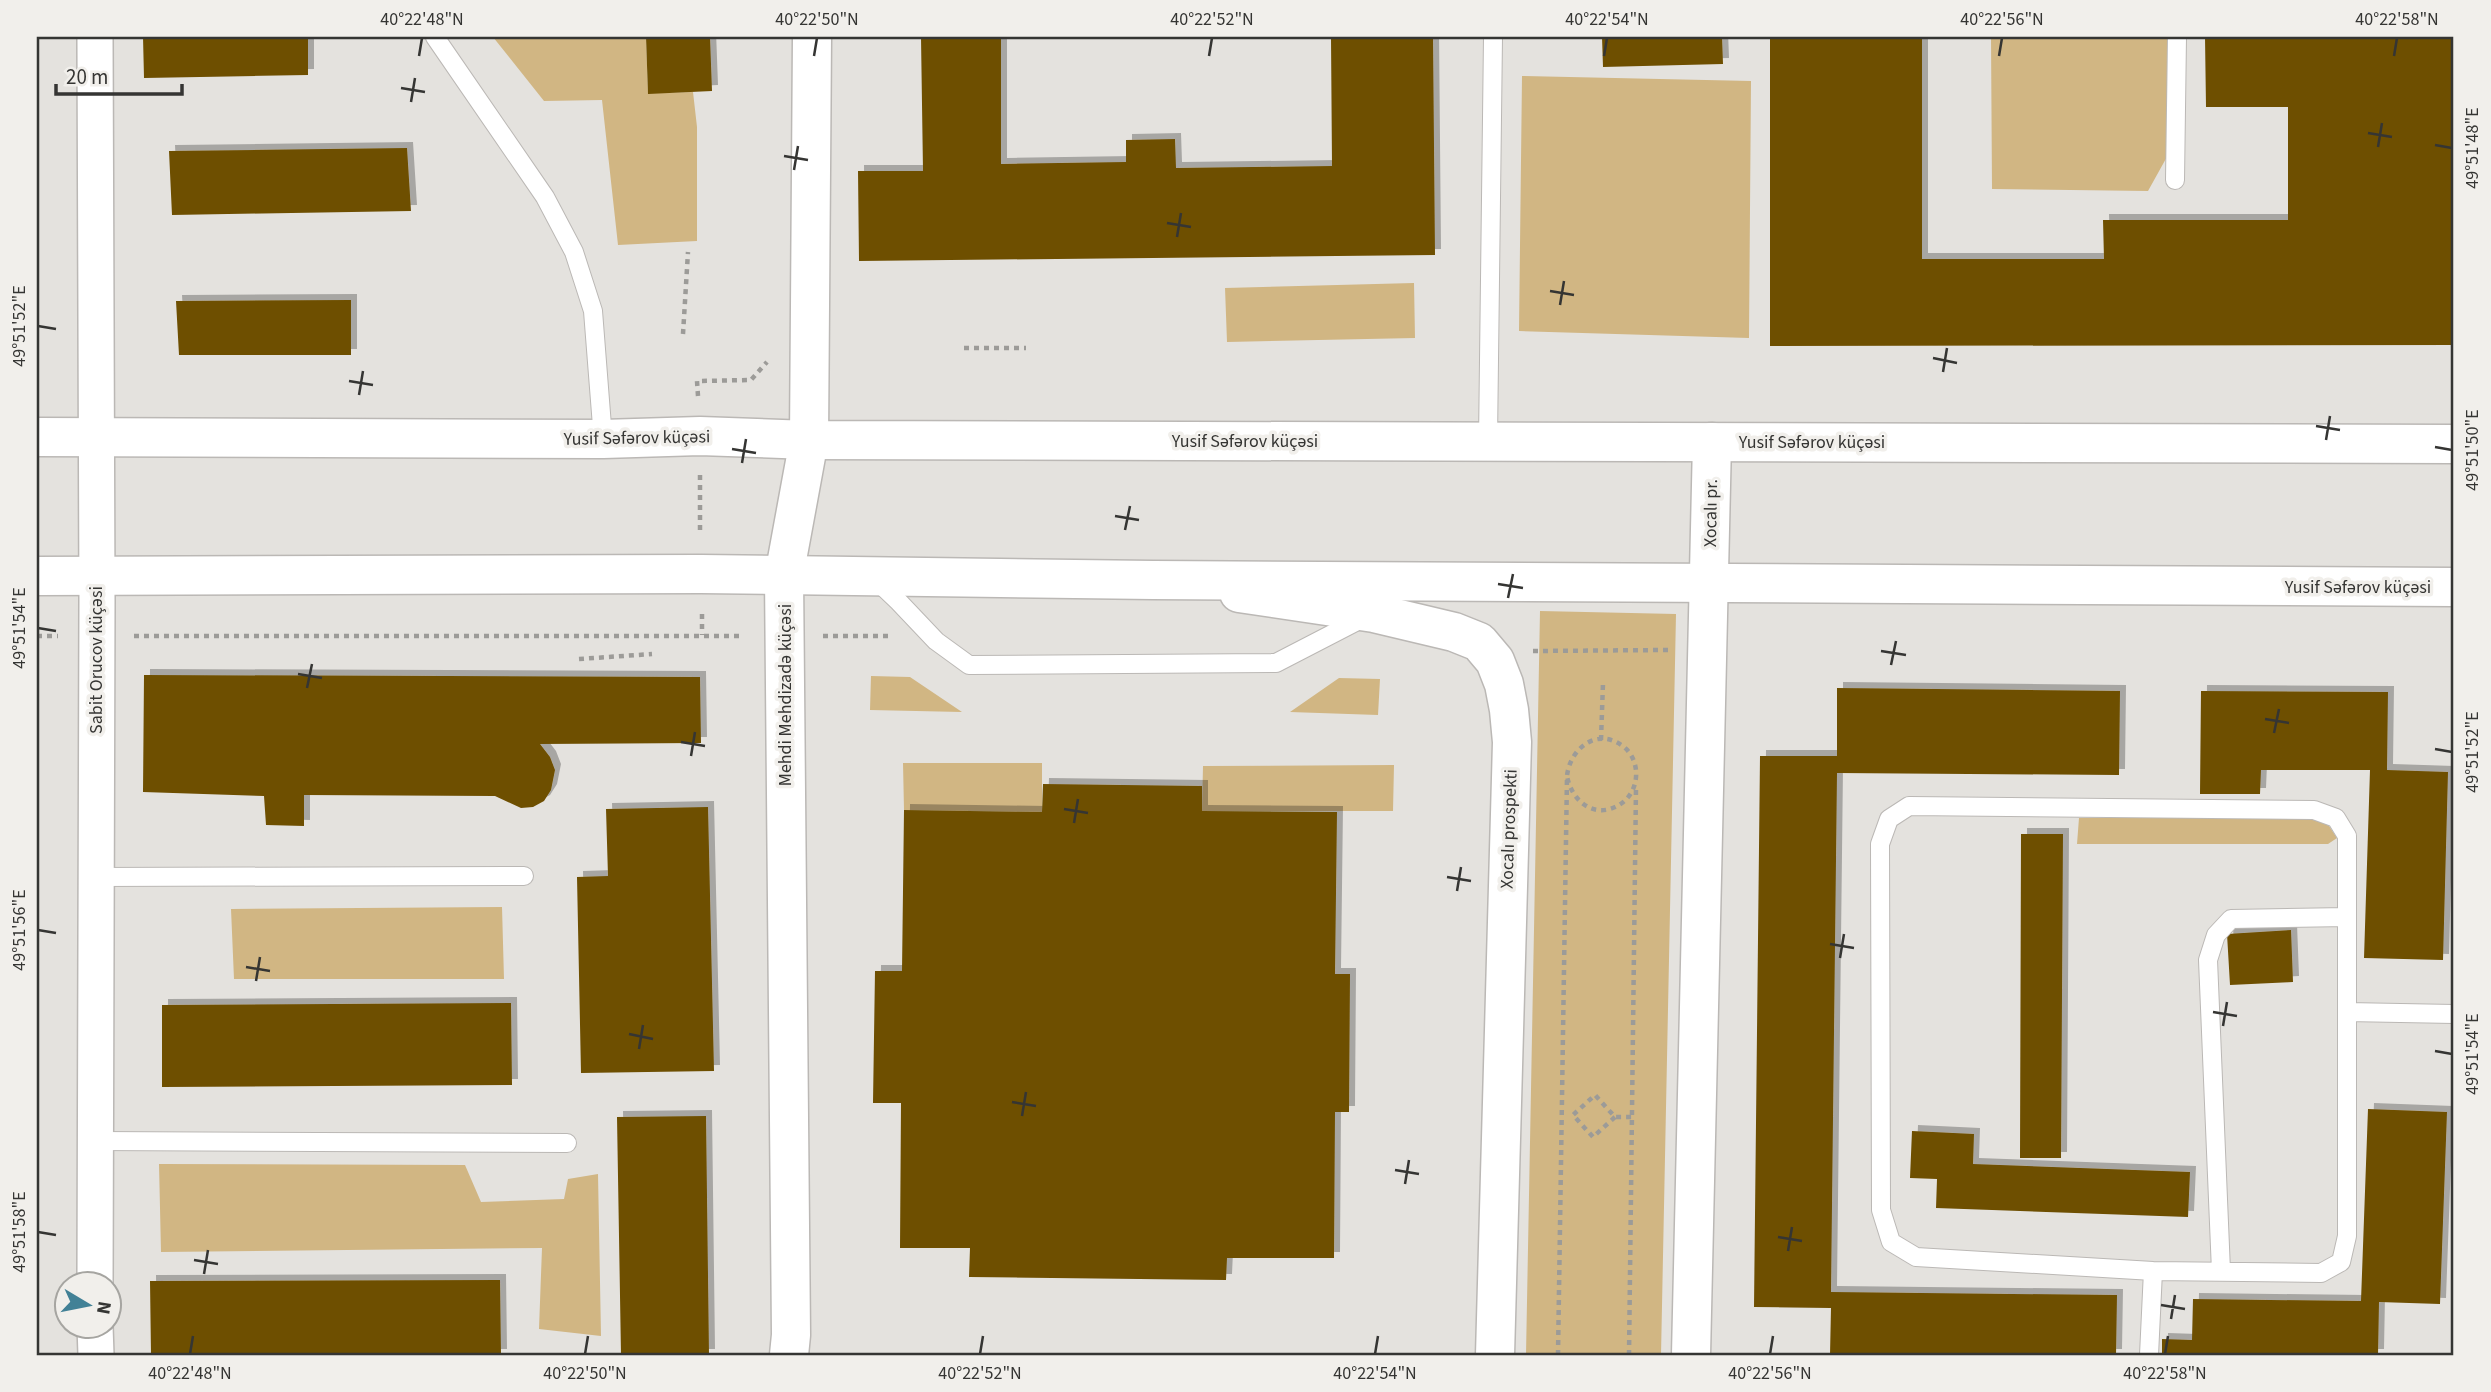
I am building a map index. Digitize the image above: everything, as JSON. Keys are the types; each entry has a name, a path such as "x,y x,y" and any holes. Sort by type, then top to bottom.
{"main road":[{"name":"Mehdi Mehdizadə küçəsi","path":"789,1355 791,1335 784,576 809,440 812,37"},
{"name":"Yusif Səfərov küçəsi","path":"37,437 603,439 700,436 809,440 2454,444"},
{"name":"Xocalı pr.","path":"1709,584 1712,442"},
{"name":"Yusif Səfərov küçəsi","path":"37,576 701,574 1153,580 2454,587"},
{"name":"Xocalı prospekti","path":"1153,580 1374,613 1454,632 1479,642 1495,660 1504,684 1512,742 1495,1355"},
{"path":"1691,1355 1709,584"}],"street":[{"name":"Sabit Orucov küçəsi","path":"94,37 97,576 95,1270"}],"lane":[{"path":"435,37 545,197 574,252 593,311 603,439"},
{"path":"1488,441 1493,37"},
{"path":"2175,180 2177,37"},
{"path":"872,577 936,641 969,664 1276,663 1374,613"},
{"path":"1909,806 2314,810 2336,818 2347,836 2347,1013 2347,1236 2341,1262 2321,1273 2153,1271 1916,1257 1891,1242 1881,1210 1880,844 1889,819 1909,806"},
{"path":"95,877 524,876"},
{"path":"2221,1271 2208,960 2216,934 2231,919 2347,917"},
{"path":"2347,1013 2454,1014"},
{"path":"95,1141 567,1143"},
{"path":"2149,1355 2153,1271"}],"path":[{"path":"683,334 688,252"},
{"path":"964,348 1026,348"},
{"path":"133,636 702,635 697,381 751,380 770,358"},
{"path":"845,636 898,636"},
{"path":"1520,652 1676,650"},
{"path":"579,659 652,654"},
{"path":"1601,740 1603,683"},
{"path":"1558,1355 1567,776 1568,765 1580,747 1601,740 1613,741 1624,747 1636,768 1629,1355"},
{"path":"1567,776 1574,797 1583,805 1605,810 1626,800 1633,791 1636,780"},
{"path":"1561,1115 1573,1115 1595,1095 1615,1117"},
{"path":"1573,1115 1593,1137 1615,1117 1632,1117"}],"shaded area":[{"path":"493,37 646,37 648,93 693,92 697,127 697,241 618,245 602,100 544,101"},
{"path":"1991,37 2186,37 2183,128 2148,191 1992,189"},
{"path":"1522,76 1751,81 1749,338 1519,331"},
{"path":"1414,283 1415,338 1227,342 1225,288"},
{"path":"1540,611 1676,614 1661,1355 1526,1355"},
{"path":"871,676 910,677 962,712 870,710"},
{"path":"1339,678 1380,679 1378,715 1290,712"},
{"path":"903,763 1042,763 1042,812 904,810"},
{"path":"1394,765 1393,811 1202,811 1203,766"},
{"path":"2079,818 2316,818 2329,826 2337,838 2328,844 2077,844"},
{"path":"502,907 504,979 234,979 231,909"},
{"path":"159,1164 465,1165 481,1202 564,1199 568,1179 598,1174 601,1336 539,1329 542,1248 161,1252"}],"building":[{"path":"143,37 308,37 308,75 144,78"},
{"path":"646,37 710,37 712,91 648,94"},
{"path":"921,37 1001,37 1001,164 1126,162 1126,140 1175,139 1176,168 1332,166 1331,37 1433,37 1435,255 859,261 858,171 923,171"},
{"path":"1602,37 1722,37 1723,64 1603,67"},
{"path":"1770,37 1922,37 1922,259 2104,259 2103,220 2288,220 2288,107 2206,107 2205,37 2454,37 2454,345 1770,346"},
{"path":"407,148 411,211 172,215 169,151"},
{"path":"351,300 351,355 179,355 176,301"},
{"path":"144,675 700,677 701,743 540,744 550,757 555,770 551,790 544,801 533,807 521,808 495,796 304,795 304,826 266,825 264,796 143,792"},
{"path":"1837,688 2120,691 2119,775 1837,773 1831,1292 2117,1295 2116,1355 1830,1355 1831,1308 1754,1307 1760,756 1837,756"},
{"path":"2201,691 2388,692 2387,770 2448,772 2443,960 2364,958 2370,770 2261,770 2260,794 2200,794"},
{"path":"1043,784 1202,786 1202,811 1337,812 1335,974 1350,974 1349,1112 1335,1112 1334,1258 1227,1258 1226,1280 969,1277 970,1248 900,1248 901,1103 873,1103 875,971 902,971 904,810 1042,812"},
{"path":"708,807 714,1071 581,1073 577,877 608,876 606,809"},
{"path":"2021,834 2063,834 2061,1158 2020,1158"},
{"path":"2291,930 2293,982 2230,985 2227,934"},
{"path":"511,1003 512,1085 162,1087 162,1005"},
{"path":"2368,1109 2447,1112 2440,1304 2379,1302 2378,1355 2162,1355 2162,1339 2192,1340 2193,1299 2361,1301"},
{"path":"706,1116 709,1355 621,1355 617,1117"},
{"path":"1912,1131 1974,1134 1973,1164 2190,1172 2188,1217 1936,1208 1937,1179 1910,1178"},
{"path":"500,1280 501,1355 151,1355 150,1281"}]}
